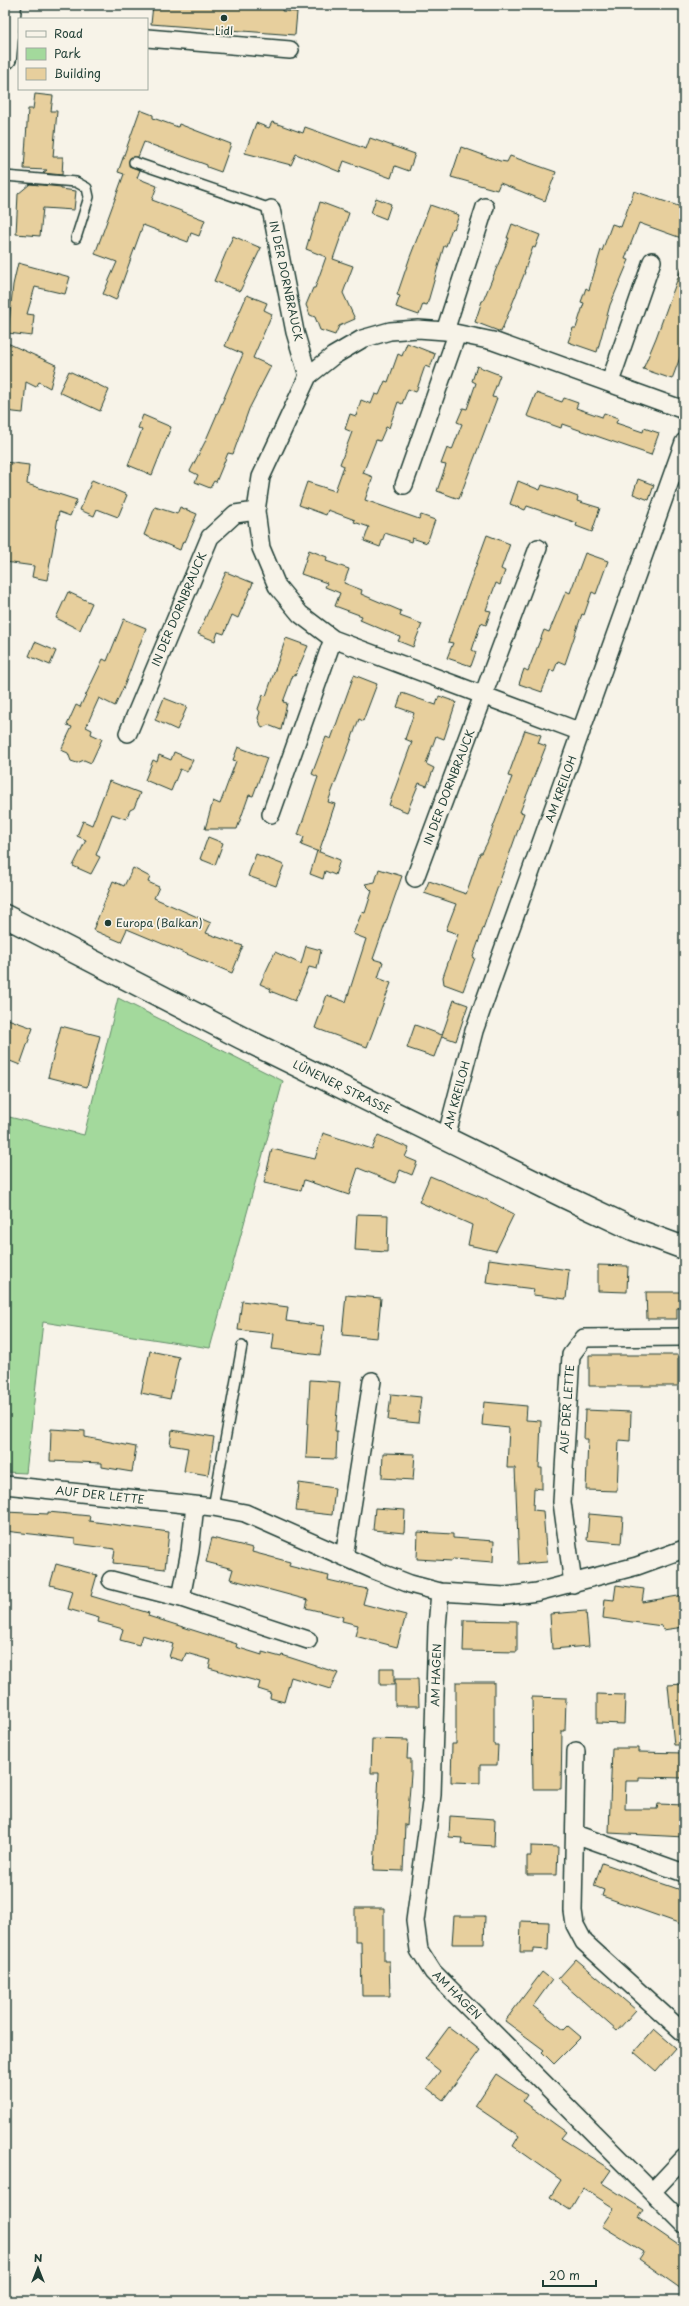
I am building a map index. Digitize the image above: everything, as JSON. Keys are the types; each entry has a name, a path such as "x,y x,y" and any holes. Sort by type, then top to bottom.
{"main road":[{"path":"5,58 13,28 10,5"},
{"name":"LÜNENER STRASSE","path":"5,916 242,1038 446,1138 633,1229 684,1248"}],"street":[{"path":"148,38 290,50"},
{"path":"404,485 451,333 485,207"},
{"name":"IN DER DORNBRAUCK","path":"271,209 294,332 308,376"},
{"path":"610,382 652,261"},
{"path":"581,732 333,639 300,614 277,586 261,548 256,511 261,477 308,376 333,356 362,339 390,331 418,329 451,333 493,341 684,410"},
{"name":"AM KREILOH","path":"446,1138 474,1031 684,442"},
{"name":"IN DER DORNBRAUCK","path":"128,733 210,537 235,514 256,511"},
{"name":"IN DER DORNBRAUCK","path":"415,878 538,548"},
{"path":"271,814 333,639"},
{"name":"AUF DER LETTE","path":"573,1584 562,1502 571,1355 584,1338 684,1337"},
{"path":"344,1557 372,1381"},
{"name":"AUF DER LETTE","path":"5,1485 213,1507 245,1513 344,1557 410,1584 440,1592 505,1596 537,1592 573,1584 684,1549"},
{"path":"181,1598 190,1551 195,1505"},
{"path":"110,1580 181,1598 308,1640"},
{"name":"AM HAGEN","path":"440,1592 437,1628 432,1795 415,1921 415,1936 419,1950 433,1972 684,2224"},
{"path":"576,1751 573,1911 575,1925 584,1942 684,2032"},
{"path":"575,1834 684,1873"},
{"path":"652,2192 684,2158"}],"lane":[{"path":"134,162 271,209"},
{"path":"5,176 76,182 87,188 89,197 76,238"},
{"path":"213,1507 242,1346"}],"green space":[{"path":"118,998 283,1081 210,1348 43,1322 26,1473 5,1472 5,1116 84,1135"}],"building":[{"name":"Lidl","path":"153,5 282,5 282,11 297,12 295,35 151,24"},
{"path":"35,94 53,96 51,111 57,111 53,157 63,157 62,175 43,173 47,170 24,169 28,109 33,109"},
{"path":"140,110 153,115 153,118 178,127 179,124 231,144 221,172 207,167 207,165 144,142 138,157 130,158 129,166 140,170 137,178 157,186 152,200 205,220 199,236 191,233 188,242 143,225 116,300 103,294 117,262 95,254 124,174 118,172"},
{"path":"272,122 303,133 305,127 366,149 370,138 415,154 409,171 395,166 391,178 344,161 340,172 296,154 291,165 245,153 256,123 269,128"},
{"path":"461,147 500,161 507,162 510,156 556,172 545,201 500,183 497,190 451,177"},
{"path":"30,184 61,187 61,189 76,191 74,210 43,208 40,236 16,234 18,194"},
{"path":"634,191 684,208 684,239 639,223 625,259 629,260 610,305 597,352 568,342 573,328 576,328 584,303 581,302 586,288 589,290 601,250 602,251 612,224 621,227"},
{"path":"376,198 391,204 386,219 371,213"},
{"path":"320,202 349,213 333,259 353,266 343,293 355,319 339,326 335,335 320,330 315,317 310,315 306,305 313,288 315,288 326,257 306,249"},
{"path":"430,205 459,215 454,229 452,228 446,246 444,246 427,305 423,304 419,315 396,307 400,296 397,295"},
{"path":"512,224 540,235 535,248 533,247 525,272 501,332 475,322 482,301 509,238 507,238"},
{"path":"233,236 261,248 240,291 214,281"},
{"path":"18,263 70,277 65,294 35,287 27,314 34,315 32,336 8,333 13,285"},
{"path":"683,264 684,347 672,379 643,369"},
{"path":"247,295 267,303 264,310 272,314 253,358 271,366 249,409 233,454 228,453 216,482 214,481 210,488 195,482 198,475 190,471 205,442 243,354 225,346"},
{"path":"5,342 56,365 50,388 39,382 36,387 26,382 23,413 5,411"},
{"path":"407,343 435,354 430,368 425,366 416,392 408,389 402,404 398,402 389,428 386,427 380,441 376,440 363,473 373,477 365,500 419,519 421,515 435,520 427,543 412,538 411,542 385,533 380,547 364,541 369,527 328,510 326,515 299,505 307,482 335,491 344,466 340,464 352,432 345,429 350,414 356,416 361,400 371,404 375,394 379,395 385,381 388,382 398,354 402,356"},
{"path":"477,366 500,375 492,397 497,398 459,499 437,491 446,465 441,464 447,448 452,450 462,424 457,422 463,408 467,409 476,383 472,381"},
{"path":"69,371 109,390 100,411 59,392"},
{"path":"536,393 562,402 564,398 578,403 576,408 602,417 604,413 618,418 616,423 643,432 644,428 659,433 651,455 562,424 561,428 527,416"},
{"path":"143,415 171,427 152,475 128,465 142,430 138,428"},
{"path":"5,462 29,465 27,484 77,500 70,516 59,512 47,580 32,577 34,566 5,562"},
{"path":"638,479 654,485 649,500 633,494"},
{"path":"92,480 127,495 118,517 97,509 94,516 80,510"},
{"path":"518,481 540,490 542,485 562,491 578,497 577,501 600,508 592,532 576,526 577,523 527,506 525,510 510,504"},
{"path":"155,507 177,514 180,507 197,514 180,550 144,535"},
{"path":"487,535 510,544 501,569 505,571 500,585 496,583 486,610 491,611 486,625 481,623 472,650 476,652 471,666 447,658 453,643 448,642"},
{"path":"309,550 327,557 326,561 349,569 344,583 362,590 361,594 401,611 400,616 422,624 413,647 398,641 400,637 360,620 362,616 335,606 340,593 325,587 327,583 301,574"},
{"path":"585,553 608,561 596,594 592,592 584,615 582,614 565,664 558,661 554,671 550,670 542,692 519,684 524,669 528,671 544,630 549,632 566,591 570,593"},
{"path":"226,572 253,583 238,618 232,615 224,634 218,632 215,641 198,634"},
{"path":"68,592 92,603 80,630 56,618"},
{"path":"124,619 146,628 115,706 99,698 86,727 92,730 91,734 102,739 91,763 84,760 77,763 71,761 68,753 61,750 72,727 67,725 76,705 80,707 103,659 107,661"},
{"path":"286,638 308,646 295,676 293,675 283,702 287,703 281,730 268,725 262,728 258,718 260,712 258,709 263,695 266,696"},
{"path":"35,642 56,651 50,665 29,656"},
{"path":"354,675 377,684 363,721 359,719 328,802 335,804 319,852 301,845 304,837 298,835 318,777 312,774 326,737 331,739"},
{"path":"402,693 436,705 439,696 456,702 444,739 436,736 426,764 434,768 427,786 419,783 407,812 389,805 412,742 405,739 414,713 397,707"},
{"path":"164,698 187,707 177,730 155,720"},
{"path":"525,730 541,735 538,743 546,746 520,812 524,813 473,957 475,958 463,991 444,984 443,977 458,934 446,930 456,904 424,893 429,881 466,894 480,853 482,853 487,843 512,777 508,776"},
{"path":"238,747 267,758 253,796 249,795 237,829 205,829 213,801 220,804 236,761 233,760"},
{"path":"174,752 193,760 187,772 180,769 171,791 145,780 153,760 157,762 159,755 171,760"},
{"path":"109,781 140,793 134,808 130,810 126,819 112,814 96,855 100,857 91,874 73,866 86,840 77,836 83,821 92,825"},
{"path":"208,837 223,843 215,865 200,859"},
{"path":"317,851 340,860 335,875 325,871 323,879 310,874"},
{"path":"256,854 284,865 276,886 248,876"},
{"path":"133,868 150,877 148,882 159,887 154,898 211,923 206,933 243,946 232,973 127,929 121,942 93,930 113,881 124,886"},
{"path":"379,869 402,876 373,959 383,962 378,978 391,983 367,1047 315,1028 327,995 346,1002 366,939 353,934 362,912 365,913 372,891 365,884 375,882"},
{"path":"306,946 321,950 317,969 309,967 295,1001 270,991 271,989 260,984 275,952 301,964"},
{"path":"454,1000 468,1005 456,1041 442,1036 434,1057 407,1048 415,1025 442,1035"},
{"path":"5,1018 33,1028 20,1065 5,1059"},
{"path":"61,1026 100,1036 87,1087 48,1077"},
{"path":"323,1133 372,1149 378,1135 409,1148 405,1157 417,1162 412,1175 400,1170 395,1183 358,1168 349,1195 304,1180 301,1191 264,1183 272,1149 315,1159"},
{"path":"430,1176 485,1199 514,1214 496,1251 468,1245 472,1225 419,1202"},
{"path":"357,1214 388,1215 387,1252 355,1250"},
{"path":"489,1259 569,1270 566,1299 533,1295 534,1289 486,1283"},
{"path":"598,1265 628,1266 627,1292 598,1291"},
{"path":"646,1292 684,1292 684,1308 677,1308 677,1319 647,1319"},
{"path":"346,1295 381,1298 377,1338 342,1335"},
{"path":"242,1301 288,1307 286,1321 324,1326 320,1355 272,1349 274,1334 238,1330"},
{"path":"150,1351 179,1357 170,1399 141,1393"},
{"path":"589,1355 678,1355 678,1386 589,1386"},
{"path":"310,1380 340,1382 335,1431 337,1431 336,1459 306,1458"},
{"path":"391,1394 421,1397 418,1423 388,1420"},
{"path":"484,1402 527,1406 526,1420 541,1421 539,1468 542,1468 542,1489 534,1488 533,1510 543,1511 547,1562 519,1564 515,1468 507,1468 509,1428 482,1425"},
{"path":"585,1410 631,1412 630,1441 619,1440 617,1491 586,1490 588,1439 584,1439"},
{"path":"51,1429 85,1431 85,1437 136,1447 132,1472 102,1467 102,1463 50,1461"},
{"path":"172,1430 214,1437 208,1475 184,1471 188,1448 170,1445"},
{"path":"383,1453 415,1454 413,1480 382,1478"},
{"path":"299,1483 335,1488 332,1515 296,1511"},
{"path":"375,1508 405,1510 404,1533 373,1530"},
{"path":"5,1512 48,1514 48,1512 90,1516 89,1521 169,1532 165,1569 113,1563 115,1549 75,1544 75,1539 5,1531"},
{"path":"589,1514 623,1517 621,1543 587,1540"},
{"path":"418,1532 453,1534 453,1538 494,1541 493,1562 453,1559 452,1561 417,1559"},
{"path":"212,1538 253,1548 252,1552 290,1562 289,1566 329,1576 328,1580 367,1589 363,1604 406,1615 397,1647 355,1636 358,1625 342,1621 343,1617 306,1608 308,1600 230,1579 233,1569 206,1562"},
{"path":"56,1564 97,1575 91,1596 149,1613 148,1616 237,1644 236,1647 262,1655 262,1652 281,1657 282,1655 338,1673 330,1689 291,1677 284,1702 270,1698 271,1693 258,1689 260,1682 209,1668 211,1660 186,1653 183,1661 169,1657 173,1644 142,1635 139,1645 120,1640 123,1629 98,1622 99,1618 68,1609 73,1591 50,1585"},
{"path":"616,1585 644,1589 642,1602 684,1595 684,1627 663,1630 662,1626 603,1618 605,1599 614,1600"},
{"path":"586,1611 589,1646 552,1649 550,1614"},
{"path":"464,1620 517,1621 517,1652 463,1651"},
{"path":"380,1668 394,1668 394,1685 380,1685"},
{"path":"395,1679 418,1679 419,1706 395,1706"},
{"path":"456,1682 494,1682 494,1745 498,1745 497,1765 480,1765 480,1783 451,1782 452,1744 456,1744"},
{"path":"684,1684 684,1745 674,1745 668,1685"},
{"path":"597,1694 625,1695 624,1724 597,1723"},
{"path":"532,1697 566,1698 565,1731 562,1731 561,1789 533,1789"},
{"path":"372,1739 408,1740 407,1759 411,1759 411,1774 407,1825 405,1824 403,1871 374,1870 379,1773 371,1773"},
{"path":"612,1748 639,1748 639,1752 684,1753 684,1778 639,1777 639,1781 626,1781 625,1809 657,1809 658,1804 684,1805 684,1837 609,1833"},
{"path":"450,1816 495,1819 494,1846 461,1844 462,1838 449,1837"},
{"path":"531,1846 558,1847 557,1875 527,1875 527,1856 531,1856"},
{"path":"602,1863 684,1891 684,1925 602,1896 604,1890 594,1886"},
{"path":"355,1908 384,1908 384,1961 389,1961 390,1996 362,1996 361,1942 355,1942"},
{"path":"454,1916 485,1916 484,1944 452,1944"},
{"path":"521,1921 549,1922 548,1950 534,1949 534,1952 520,1952"},
{"path":"576,1959 636,2010 617,2031 558,1979"},
{"path":"542,1972 552,1980 533,2006 564,2030 568,2026 581,2037 554,2064 542,2052 544,2050 505,2021"},
{"path":"449,2027 480,2050 443,2100 427,2088 440,2071 425,2059"},
{"path":"654,2029 676,2048 656,2071 634,2052"},
{"path":"496,2074 527,2095 523,2101 566,2132 561,2138 611,2170 602,2183 644,2210 639,2218 684,2249 684,2291 639,2259 644,2252 602,2226 614,2208 583,2188 570,2210 550,2197 561,2180 513,2146 519,2136 475,2106"}],"place":[{"name":"Lidl","path":"224,18"},
{"name":"Europa (Balkan)","path":"108,923"}]}
